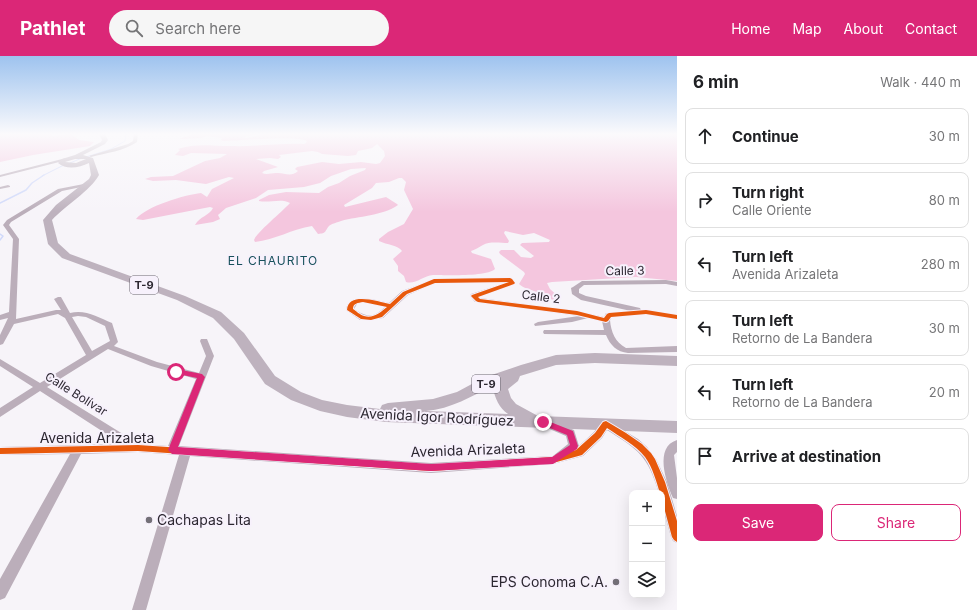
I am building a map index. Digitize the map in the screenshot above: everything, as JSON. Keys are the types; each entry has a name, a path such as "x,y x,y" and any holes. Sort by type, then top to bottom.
{"highway":[{"path":"66,163 76,160"},
{"path":"66,163 83,163 86,160"},
{"path":"92,160 95,172"},
{"path":"66,163 91,168 95,172"},
{"name":"Avenida Igor Rodríguez","path":"95,172 94,177 89,184 59,207 47,220 53,244 66,256 181,298 217,315 239,336 270,380 296,396 325,407 386,416 677,428"},
{"name":"Avenida Igor Rodríguez","path":"296,396 337,405 372,409 433,405 462,396 488,382 556,360 578,358 677,361"},
{"name":"T-9","path":"534,366 505,382 500,388 506,404 512,410 521,415 543,422"}],"street":[{"path":"0,176 34,168 66,163"},
{"path":"34,168 66,163"},
{"path":"0,342 11,322 13,313 16,239 6,225 9,220 60,190 89,184"},
{"path":"0,188 8,186"},
{"name":"Calle 2","path":"391,306 363,300 354,302 350,307 350,310 357,315 372,318 380,316 391,306 405,293 434,282 510,280 512,283 474,296 478,300 577,313 606,320"},
{"name":"Calle 3","path":"646,312 584,298 576,294 575,288 582,283 666,282 677,284"},
{"path":"58,299 91,356"},
{"path":"11,322 56,312 60,312 67,316"},
{"path":"0,413 114,342 109,325 90,316 74,312 67,316"},
{"path":"677,317 646,312 609,315 606,320 608,333 615,344 625,350 677,348"},
{"path":"0,318 13,313"},
{"path":"538,324 572,320 588,315"},
{"path":"547,332 608,333"},
{"path":"172,450 210,356 204,341"},
{"path":"108,346 141,361 176,372 202,377"},
{"name":"Calle Bolívar","path":"0,362 138,448"},
{"path":"543,422 570,433 572,438 574,446 553,460"},
{"path":"606,424 634,442 649,456 658,474 677,537"},
{"name":"Avenida Arizaleta","path":"0,451 138,448 431,468 553,460 579,453 598,435 606,424"},
{"path":"677,444 669,454 670,474 677,494"},
{"path":"0,594 78,450"},
{"path":"139,610 186,451"}],"shaded area":[{"path":"0,160 10,160 0,162"},
{"path":"258,160 278,167 262,173 292,174 298,171 295,169 297,167 322,162 339,164 361,162 376,164 380,163 382,160 677,160 677,281 636,277 552,282 547,283 550,289 560,298 559,301 552,300 519,284 525,274 524,272 499,252 501,250 514,250 521,257 531,258 534,256 520,245 522,243 549,242 550,240 534,233 523,235 505,231 504,233 509,241 508,243 488,243 471,251 472,253 491,259 495,269 491,272 466,275 433,275 413,282 406,282 404,276 398,271 398,266 393,259 402,251 395,246 379,241 379,239 388,232 404,224 413,209 404,190 406,182 402,178 389,182 376,183 372,188 344,205 345,207 386,197 398,205 392,209 378,214 348,219 335,223 329,226 323,233 318,234 312,226 255,242 254,240 259,232 290,203 283,201 259,200 269,195 286,192 319,193 350,176 365,170 366,168 351,169 331,176 320,183 304,187 268,190 256,198 226,208 218,215 220,219 213,222 195,225 211,211 213,208 210,207 143,220 136,219 148,210 185,196 201,193 207,197 212,189 234,178 229,177 206,184 176,180 153,181 145,179 151,177 173,176 205,161"}],"waterway":[{"path":"70,163 78,160"},
{"path":"44,175 64,165"},
{"path":"0,203 26,190 32,183 44,175"},
{"path":"0,234 3,236 0,240"}],"cycle path":[{"path":"391,306 363,300 354,302 350,307 350,310 363,318 380,316 405,293 434,281 510,280 512,283 474,296 478,300 577,313 606,320 609,315 646,312 677,317"},
{"path":"0,451 138,448 431,468 553,460 579,453 598,435 606,424 639,446 648,455 661,482 677,537"}],"place":[{"name":"Cachapas Lita","path":"149,520"},
{"name":"EPS Conoma C.A.","path":"616,582"}],"district":[{"name":"EL CHAURITO","path":"273,261"}],"route":[{"path":"176,372 202,377 172,450 431,468 553,460 574,446 572,438 570,433 543,422"}]}
